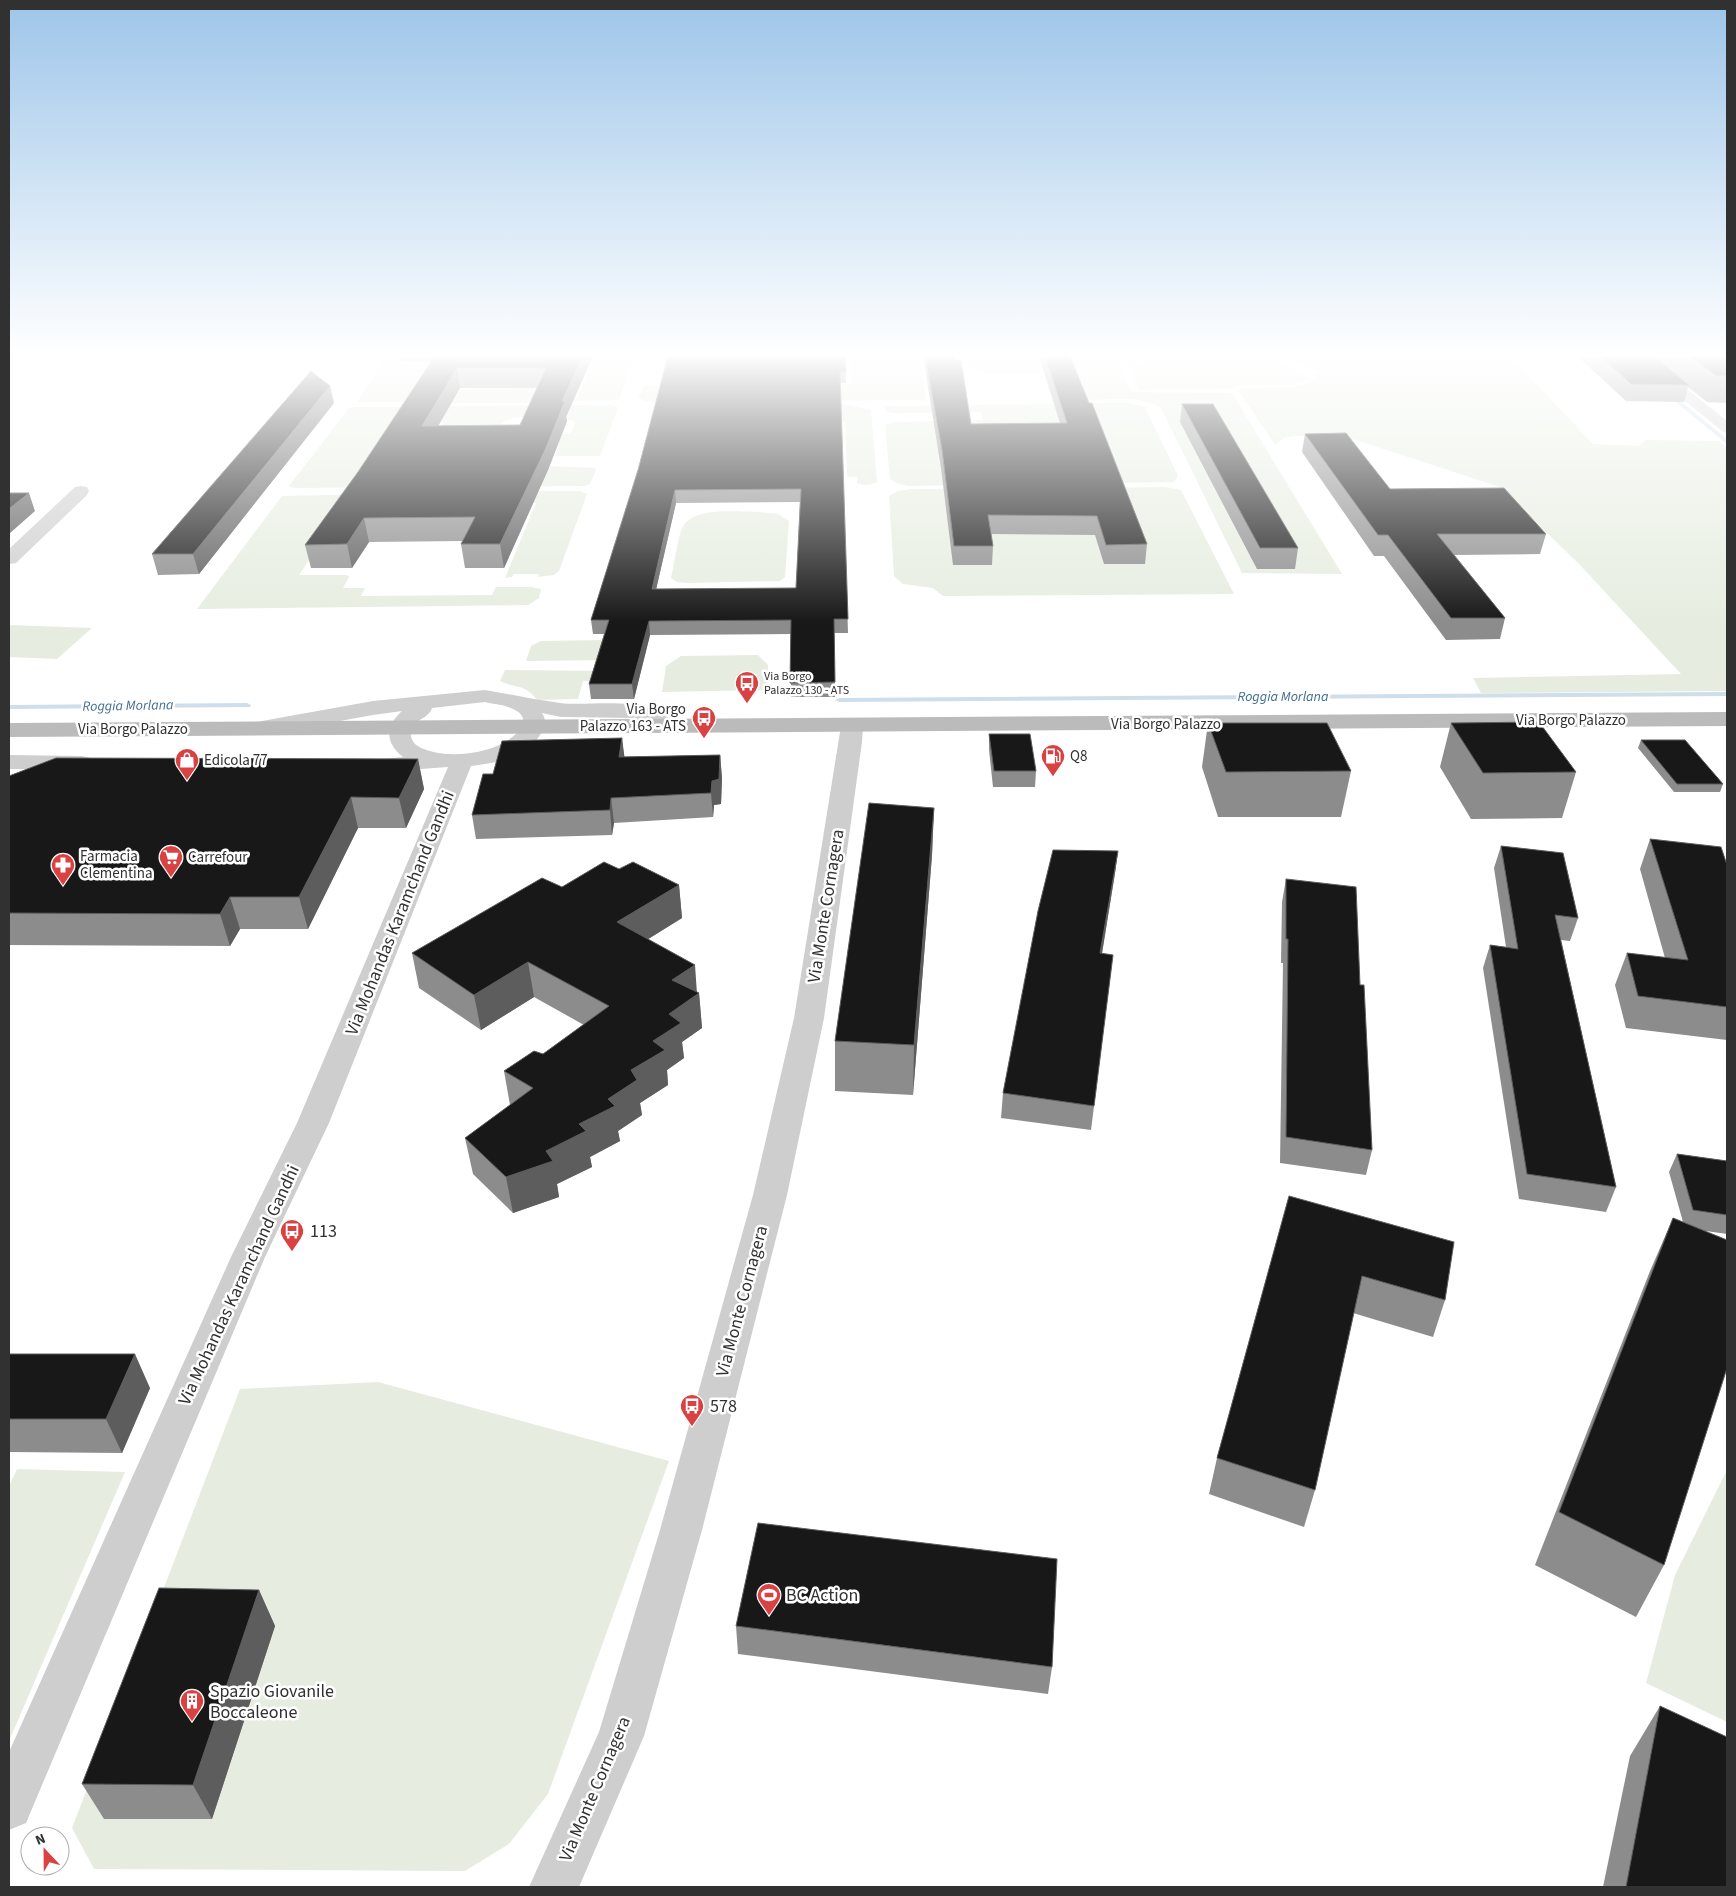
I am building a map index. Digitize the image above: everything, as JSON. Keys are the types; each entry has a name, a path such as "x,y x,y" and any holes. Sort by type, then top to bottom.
{"main road":[{"name":"Via Borgo Palazzo","path":"9,730 1727,719"}],"street":[{"path":"9,559 81,491"},
{"name":"Via Borgo Palazzo","path":"258,728 373,708 484,696 561,710 633,711 650,715 665,726"},
{"name":"Via Borgo Palazzo","path":"508,699 524,706 533,715 534,726"},
{"name":"Via Borgo Palazzo","path":"400,727 416,712 442,701"},
{"path":"358,765 454,761 479,758 509,749 525,738 534,726"},
{"name":"Via Monte Cornagera","path":"554,1887 621,1736 678,1539 770,1195 809,1018 852,726"},
{"path":"400,727 398,735 400,743 410,752 425,758 454,761"},
{"name":"Via Mohandas Karamchand Gandhi","path":"9,1806 248,1257 313,1123 454,761"},
{"path":"9,762 98,764"}],"shaded area":[{"path":"321,444 388,444 362,476 546,474 550,466 594,468 596,470 590,484 585,486 293,488 289,486"},
{"path":"431,444 491,444 490,446 430,446"},
{"path":"559,444 604,444 600,456 555,456"},
{"path":"846,444 874,444 877,482 865,485 859,484 857,483 857,477 847,477"},
{"path":"887,444 1163,444 1178,476 1174,482 908,486 890,479"},
{"path":"1179,444 1263,444 1342,574 1242,573"},
{"path":"1370,444 1639,446 1723,444 1727,448 1727,691 1481,693 1473,678 1681,674 1580,565 1500,487"},
{"path":"1165,487 1181,490 1234,594 943,596 933,588 903,584 894,576 889,496 898,491 911,489"},
{"path":"377,491 579,491 587,494 559,571 554,575 538,577 539,574 514,574 512,577 505,578 536,503 347,504 299,575 347,575 349,577 343,588 365,588 361,596 492,595 496,587 531,587 541,589 539,598 528,605 197,609 282,496 375,494"},
{"path":"730,511 778,514 789,521 785,577 780,581 686,583 677,582 671,578 680,535 684,525 690,519 708,513"},
{"path":"9,625 92,628 57,659 9,657"},
{"path":"604,640 608,660 526,661 531,646 541,641"},
{"path":"758,655 768,665 767,690 662,692 666,666 681,656"},
{"path":"505,670 611,671 609,681 583,681 578,699 537,700 528,691 500,681"},
{"path":"378,1382 669,1461 548,1794 509,1844 465,1871 94,1869 72,1828 240,1389"},
{"path":"17,1469 125,1472 9,1741 9,1486"},
{"path":"1727,1470 1727,1722 1646,1683 1675,1575"}],"building":[{"path":"247,444 282,444 193,554 152,554"},
{"path":"376,444 547,444 500,544 461,544 475,517 364,518 347,544 305,545"},
{"path":"645,444 842,444 848,619 834,619 835,682 790,683 791,620 649,621 632,684 589,684 609,620 591,620","holes":["801,489 796,588 652,589 675,490"]},
{"path":"941,444 1108,444 1147,544 1106,545 1097,516 988,515 993,546 954,546"},
{"path":"1204,444 1237,444 1298,548 1260,548"},
{"path":"1313,444 1355,444 1390,489 1504,488 1546,534 1437,534 1505,618 1451,618 1388,535 1378,535"},
{"path":"9,493 29,493 9,509"},
{"path":"1539,722 1576,772 1483,773 1451,723"},
{"path":"1208,723 1327,723 1351,771 1226,772"},
{"path":"989,734 1030,734 1036,771 994,771"},
{"path":"622,738 619,757 720,755 719,779 712,781 711,793 611,798 610,810 472,815 483,774 493,774 502,741"},
{"path":"1641,740 1685,740 1723,784 1677,784"},
{"name":"Carrefour","path":"56,758 418,759 399,798 351,797 299,897 230,897 220,914 9,913 9,776"},
{"path":"869,803 934,808 914,1045 835,1041"},
{"path":"1650,839 1721,847 1727,865 1727,1007 1638,996 1627,953 1688,960"},
{"path":"1501,846 1563,853 1578,918 1555,915 1616,1187 1527,1174 1490,945 1518,949"},
{"path":"1053,850 1118,851 1100,953 1113,955 1094,1106 1003,1093 1038,911"},
{"path":"604,862 619,869 633,862 679,885 617,922 695,965 672,980 699,993 669,1014 681,1023 653,1041 665,1050 631,1070 637,1080 608,1099 615,1106 579,1124 586,1131 546,1151 553,1161 506,1177 465,1138 533,1088 504,1071 534,1051 543,1054 609,1006 528,962 474,995 412,953 542,878 562,887"},
{"path":"1286,879 1356,887 1360,985 1364,985 1372,1150 1286,1137 1288,939 1286,939"},
{"path":"1677,1154 1727,1161 1727,1215 1693,1210"},
{"path":"1289,1196 1454,1242 1445,1300 1362,1276 1315,1490 1217,1458"},
{"path":"1673,1218 1727,1240 1727,1368 1664,1565 1559,1512"},
{"path":"9,1354 135,1354 106,1419 9,1419"},
{"path":"758,1523 1057,1559 1052,1667 736,1626"},
{"path":"159,1588 259,1590 193,1785 82,1784"},
{"path":"1660,1706 1727,1737 1727,1887 1626,1887"}],"waterway":[{"name":"Roggia Morlana","path":"839,700 1727,694"},
{"name":"Roggia Morlana","path":"9,707 247,705"}],"place":[{"name":"Via Borgo Palazzo 130 - ATS","path":"747,704"},
{"name":"Via Borgo Palazzo 163 - ATS","path":"704,739"},
{"name":"Q8","path":"1053,777"},
{"name":"Edicola 77","path":"187,781"},
{"name":"Carrefour","path":"171,878"},
{"name":"Farmacia Clementina","path":"63,886"},
{"name":"113","path":"292,1252"},
{"name":"578","path":"692,1427"},
{"name":"BC Action","path":"769,1616"},
{"name":"Spazio Giovanile Boccaleone","path":"192,1722"}]}
